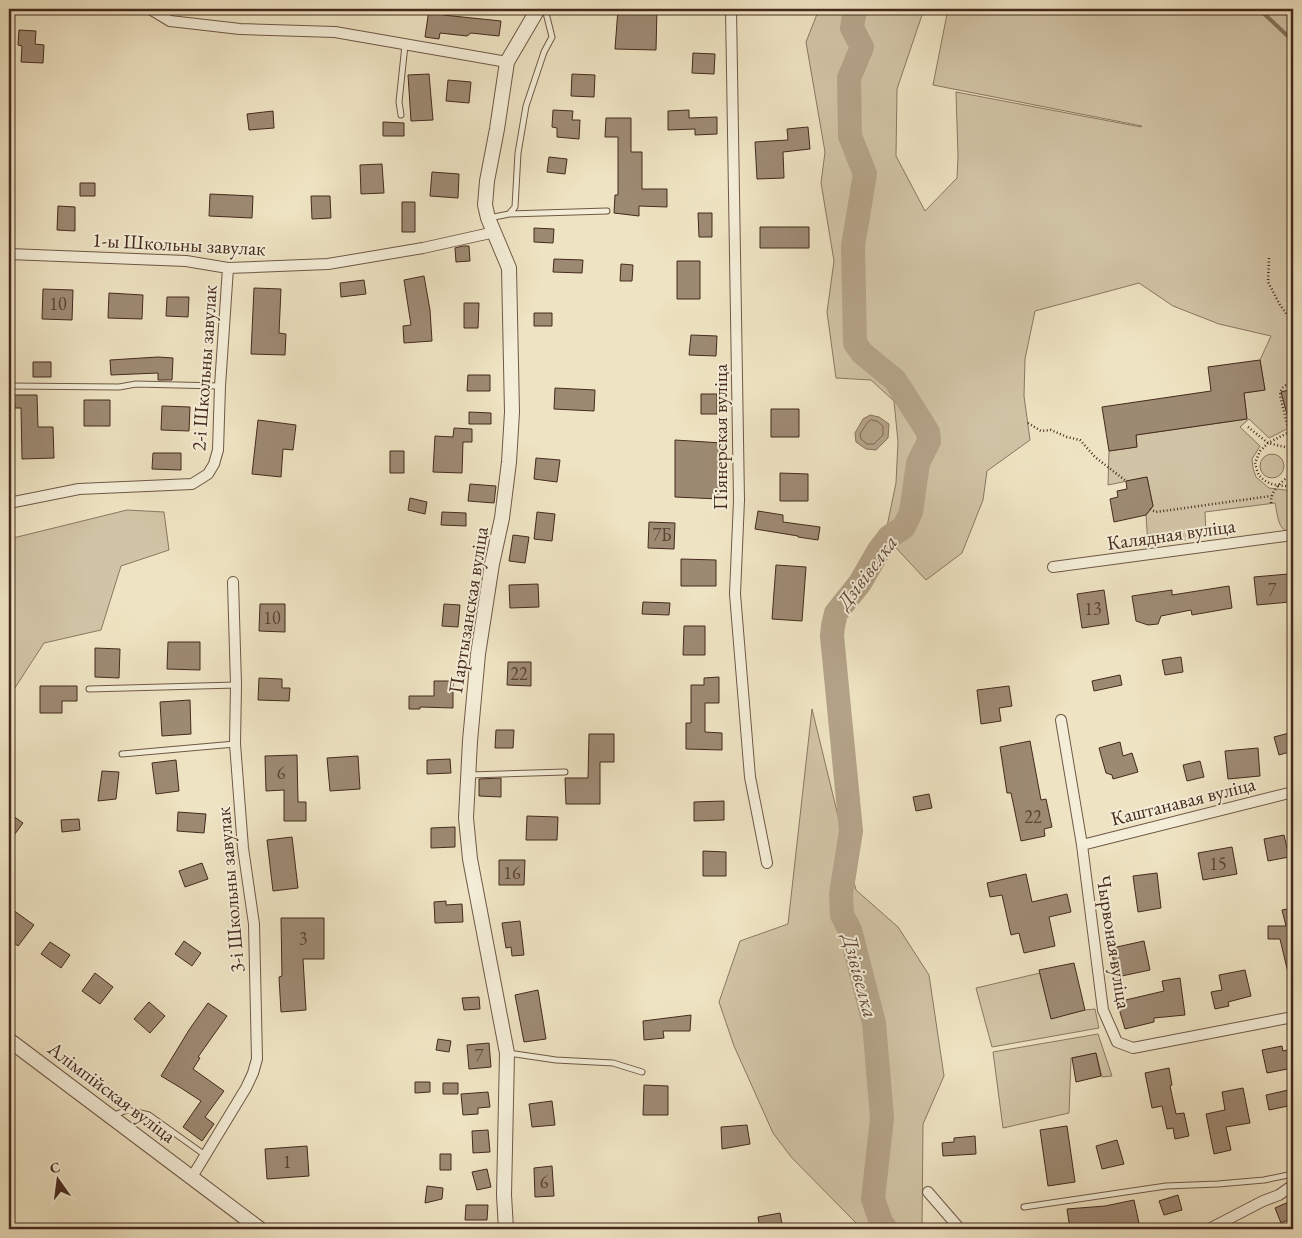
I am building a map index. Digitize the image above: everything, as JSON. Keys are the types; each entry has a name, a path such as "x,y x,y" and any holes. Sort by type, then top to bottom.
{"street":[{"path":"150,9 170,21 240,30 335,32 507,62"},
{"name":"Партызанская вуліца","path":"506,1229 504,1195 507,1053 470,859 466,818 470,742 478,654 492,564 502,518 509,462 512,412 509,268 488,218 485,205 487,181 507,62 538,9"},
{"name":"Піянерская вуліца","path":"732,9 739,500 735,594 750,777 767,863"},
{"name":"1-ы Школьны завулак","path":"9,254 186,261 228,268 328,264 423,248 495,232"},
{"name":"2-і Школьны завулак","path":"9,503 79,489 192,484 208,474 214,464 218,450 220,386 228,268"},
{"name":"Калядная вуліца","path":"1053,567 1293,535"},
{"name":"3-і Школьны завулак","path":"192,1177 246,1088 254,1073 257,1058 254,924 243,848 235,744 236,685 233,582"},
{"name":"Чырвоная вуліца","path":"1061,720 1082,845 1103,1010 1117,1042 1133,1048 1293,1017"},
{"name":"Каштанавая вуліца","path":"1082,845 1293,792"},
{"name":"Алімпійская вуліца","path":"9,1040 260,1229"},
{"path":"1209,1229 1279,1195 1293,1185"},
{"path":"928,1192 960,1229"}],"lane":[{"path":"508,214 515,207 518,153 526,106 544,52 552,37 545,9"},
{"path":"401,115 399,102 405,44"},
{"path":"488,218 508,214 607,211"},
{"path":"9,386 119,387 136,384 220,386"},
{"path":"88,689 236,685"},
{"path":"122,754 235,744"},
{"path":"468,775 565,772"},
{"path":"507,1053 556,1060 613,1063 642,1072"},
{"path":"111,1116 127,1110 149,1115 205,1155"},
{"path":"1024,1206 1166,1186 1264,1180 1293,1174"}],"path":[{"path":"1269,258 1268,282 1280,305 1293,323"},
{"path":"1293,384 1284,386 1280,390 1280,396 1288,428 1293,426"},
{"path":"1028,423 1041,431 1051,430 1080,440 1095,457 1126,481"},
{"path":"1248,427 1268,444 1293,449"},
{"path":"1293,430 1268,444 1260,451 1255,463 1258,475 1269,483 1277,486 1293,486"},
{"path":"1271,503 1274,489 1293,472"},
{"path":"1150,509 1156,512 1271,496"}],"shaded area":[{"path":"819,9 924,9 897,89 896,156 925,211 957,178 956,92 1142,126 933,85 948,9 1293,9 1293,426 1269,438 1249,419 1240,427 1260,446 1252,459 1256,477 1269,488 1293,491 1293,533 1284,530 1281,526 1275,503 1205,512 1206,537 1148,545 1146,515 1153,506 1147,477 1108,485 1109,451 1137,447 1136,435 1247,419 1244,393 1265,390 1260,360 1271,336 1219,324 1173,306 1139,283 1035,311 1025,359 1024,396 1030,440 987,471 983,500 962,553 926,580 885,536 896,483 898,442 894,401 871,380 836,378 827,312 834,261 821,183 825,152 806,42"},
{"path":"1272,454 1281,457 1284,466 1281,475 1272,478 1263,475 1260,466 1263,457"},
{"path":"127,510 164,512 169,550 121,566 101,630 44,643 9,697 9,539"},
{"path":"812,709 856,890 898,927 929,975 944,1076 923,1124 922,1229 862,1229 792,1158 773,1133 734,1046 719,1002 740,941 788,924"},
{"path":"1040,973 1051,1018 1095,1009 1099,1028 992,1047 976,988"},
{"path":"1098,1034 1112,1076 1102,1077 1096,1053 1071,1058 1069,1113 1003,1128 993,1052"}],"water":[{"path":"870,415 879,417 889,424 888,438 876,450 866,449 856,442 855,433 863,419"},
{"path":"836,613 842,615 839,631 834,645 827,653 822,649 823,633 829,619"}],"building":[{"path":"429,9 443,9 443,15 501,21 499,36 471,33 467,36 440,33 439,39 425,37"},
{"path":"618,9 657,9 656,50 615,49"},
{"path":"19,30 36,31 35,44 44,45 43,63 21,62 22,46 18,45"},
{"path":"693,53 715,54 714,74 692,73"},
{"path":"429,74 433,120 411,121 408,75"},
{"path":"572,74 595,75 594,97 571,96"},
{"path":"448,80 471,82 469,103 446,101"},
{"path":"553,110 573,111 572,120 580,120 579,139 557,137 557,128 552,127"},
{"path":"689,110 689,118 717,117 717,134 695,135 695,129 668,130 668,111"},
{"path":"273,111 274,128 249,130 247,114"},
{"path":"606,118 631,118 631,152 642,152 642,189 667,189 667,207 639,206 639,216 614,213 615,195 618,195 618,137 605,137"},
{"path":"383,122 404,123 404,136 383,136"},
{"path":"808,127 810,149 783,152 784,178 757,179 755,142 788,140 787,129"},
{"path":"549,157 567,159 565,174 547,172"},
{"path":"382,164 384,193 361,194 360,165"},
{"path":"432,172 459,174 458,198 430,196"},
{"path":"80,183 95,183 95,196 80,196"},
{"path":"210,194 253,196 252,218 209,216"},
{"path":"311,196 330,196 331,218 312,219"},
{"path":"402,202 415,202 415,232 402,232"},
{"path":"58,206 75,207 75,231 57,230"},
{"path":"698,213 712,213 712,237 699,237"},
{"path":"760,227 809,227 809,248 760,248"},
{"path":"534,228 554,229 553,243 534,242"},
{"path":"469,246 470,261 456,262 455,248"},
{"path":"554,259 583,260 582,273 553,272"},
{"path":"677,261 700,261 700,299 677,299"},
{"path":"621,264 633,265 632,281 620,281"},
{"path":"424,276 430,310 432,341 404,343 403,326 411,325 404,280"},
{"path":"364,280 366,294 341,297 340,283"},
{"path":"254,288 281,289 279,333 286,334 285,355 251,354"},
{"path":"43,289 73,290 72,320 42,319"},
{"path":"109,293 143,295 142,319 108,318"},
{"path":"167,297 189,297 188,317 166,316"},
{"path":"464,303 479,303 478,328 464,328"},
{"path":"534,313 552,313 552,326 534,326"},
{"path":"691,335 717,336 716,356 689,355"},
{"path":"173,358 172,380 158,380 158,373 111,375 110,360"},
{"path":"1260,360 1265,390 1244,393 1247,419 1136,435 1137,447 1109,451 1102,407 1211,391 1208,367"},
{"path":"33,362 51,362 51,377 33,377"},
{"path":"468,375 490,375 490,391 467,391"},
{"path":"555,388 595,390 594,411 554,409"},
{"path":"1293,389 1293,424 1290,425 1281,392"},
{"path":"701,394 717,394 717,414 701,414"},
{"path":"14,395 37,395 38,427 53,427 54,458 22,459 21,408 15,408"},
{"path":"84,400 110,400 110,426 84,426"},
{"path":"162,406 190,407 189,431 161,430"},
{"path":"771,409 799,409 799,437 771,437"},
{"path":"469,412 491,413 491,424 469,424"},
{"path":"258,420 296,425 293,450 283,449 281,477 252,474"},
{"path":"454,428 472,429 472,442 463,442 462,473 433,472 435,436 453,437"},
{"path":"675,440 722,443 719,499 675,497"},
{"path":"390,451 404,451 404,473 390,473"},
{"path":"153,453 181,453 181,470 152,469"},
{"path":"536,458 560,460 557,482 534,479"},
{"path":"780,473 808,474 808,501 780,501"},
{"path":"1147,477 1153,506 1146,515 1114,522 1110,499 1118,497 1117,491 1127,489 1126,481"},
{"path":"470,484 496,486 494,503 468,501"},
{"path":"410,498 427,502 425,514 408,510"},
{"path":"758,511 783,515 783,522 820,527 818,540 755,529"},
{"path":"442,512 466,513 466,526 441,525"},
{"path":"537,512 555,514 552,541 534,539"},
{"path":"649,522 675,523 674,549 648,548"},
{"path":"513,535 529,537 525,563 509,561"},
{"path":"681,559 716,560 716,586 681,586"},
{"path":"776,565 806,567 802,621 772,619"},
{"path":"1288,574 1290,602 1257,605 1254,577"},
{"path":"538,584 539,607 510,608 509,585"},
{"path":"1229,586 1232,608 1192,615 1191,610 1161,616 1158,624 1148,625 1136,621 1132,596 1172,590 1172,595"},
{"path":"1104,590 1109,624 1082,628 1077,594"},
{"path":"643,602 670,603 669,615 642,614"},
{"path":"260,604 285,604 285,632 259,631"},
{"path":"444,604 460,605 458,627 442,626"},
{"path":"684,626 705,626 705,655 683,655"},
{"path":"168,642 200,642 200,670 167,669"},
{"path":"95,648 120,649 119,678 95,677"},
{"path":"1181,657 1183,672 1165,675 1162,660"},
{"path":"508,662 531,662 531,686 507,685"},
{"path":"1120,675 1122,685 1094,691 1092,681"},
{"path":"719,677 719,703 705,703 705,732 722,733 722,750 686,749 686,723 691,723 691,685 704,685 704,678"},
{"path":"259,678 282,679 282,688 290,688 289,701 258,700"},
{"path":"434,681 453,681 453,708 420,707 420,709 409,709 409,696 434,696"},
{"path":"40,686 77,686 77,701 62,701 62,713 40,713"},
{"path":"1009,686 1012,706 999,708 1001,721 981,724 977,690"},
{"path":"190,700 191,734 162,736 160,702"},
{"path":"496,730 514,730 513,748 495,748"},
{"path":"1293,732 1293,751 1279,755 1274,737"},
{"path":"589,734 614,734 614,762 600,762 600,804 566,804 565,778 588,778"},
{"path":"1030,741 1041,800 1046,799 1052,827 1044,829 1045,836 1021,841 1011,793 1007,793 1000,747"},
{"path":"1120,742 1123,756 1132,753 1138,772 1113,779 1112,775 1106,773 1099,748"},
{"path":"1258,748 1260,776 1228,779 1225,751"},
{"path":"297,755 298,802 306,802 306,821 284,821 284,790 266,791 265,756"},
{"path":"358,756 360,789 330,791 327,758"},
{"path":"450,759 451,773 427,774 427,760"},
{"path":"176,760 179,791 156,794 152,763"},
{"path":"1200,761 1204,777 1187,781 1183,765"},
{"path":"102,771 119,772 116,799 98,801"},
{"path":"501,778 501,797 479,796 479,779"},
{"path":"929,794 932,808 916,811 913,797"},
{"path":"724,801 724,820 694,821 694,802"},
{"path":"178,812 206,814 204,833 177,831"},
{"path":"9,813 23,823 9,842"},
{"path":"527,816 558,817 557,840 526,840"},
{"path":"79,819 80,830 62,832 61,820"},
{"path":"455,827 455,847 431,848 431,828"},
{"path":"1284,835 1289,857 1268,861 1264,839"},
{"path":"292,837 298,888 273,891 267,840"},
{"path":"1232,847 1237,874 1203,880 1198,853"},
{"path":"703,851 726,852 726,876 703,876"},
{"path":"499,860 525,860 524,885 499,885"},
{"path":"202,863 208,879 185,887 179,871"},
{"path":"1157,873 1161,908 1138,912 1133,876"},
{"path":"1026,874 1032,902 1067,894 1071,912 1049,917 1055,946 1024,953 1019,933 1011,935 1002,895 990,897 987,883"},
{"path":"446,901 446,905 462,904 463,922 435,923 434,902"},
{"path":"1293,908 1293,977 1289,977 1280,939 1268,939 1268,926 1286,926 1282,910"},
{"path":"13,910 34,925 18,946 9,939 9,916"},
{"path":"281,918 324,918 324,959 303,959 306,1010 281,1012 279,977 282,976"},
{"path":"520,921 524,955 512,956 511,947 506,948 502,923"},
{"path":"184,941 201,953 192,966 175,954"},
{"path":"1144,941 1150,970 1117,977 1112,948"},
{"path":"50,942 70,955 61,968 41,954"},
{"path":"1074,963 1085,1010 1051,1019 1039,970"},
{"path":"1245,970 1251,996 1228,1002 1229,1006 1215,1009 1211,992 1222,990 1219,975"},
{"path":"95,973 113,987 100,1004 82,991"},
{"path":"1180,978 1185,1015 1154,1018 1154,1022 1125,1029 1117,1002 1164,991 1162,981"},
{"path":"538,990 546,1039 524,1042 515,995"},
{"path":"479,997 480,1009 464,1010 462,998"},
{"path":"149,1002 165,1016 150,1033 134,1019"},
{"path":"208,1003 227,1016 198,1057 200,1058 193,1069 224,1091 205,1117 214,1124 202,1141 183,1127 201,1101 161,1076"},
{"path":"691,1015 690,1031 663,1031 664,1038 644,1040 643,1021"},
{"path":"438,1039 451,1041 449,1052 436,1050"},
{"path":"489,1043 491,1067 469,1069 467,1045"},
{"path":"1282,1046 1283,1051 1293,1049 1293,1068 1267,1073 1262,1050"},
{"path":"1096,1053 1101,1076 1076,1082 1072,1058"},
{"path":"1169,1068 1172,1085 1170,1086 1176,1114 1184,1113 1189,1136 1175,1139 1173,1128 1167,1129 1162,1106 1152,1108 1145,1073"},
{"path":"415,1082 430,1082 430,1092 415,1093"},
{"path":"443,1083 458,1083 458,1094 443,1094"},
{"path":"644,1085 668,1086 668,1115 643,1115"},
{"path":"1243,1088 1250,1123 1226,1127 1231,1150 1214,1154 1206,1114 1225,1110 1222,1092"},
{"path":"1293,1089 1293,1105 1269,1110 1266,1095"},
{"path":"488,1092 490,1107 478,1108 478,1114 463,1115 461,1094"},
{"path":"552,1101 555,1125 532,1127 529,1104"},
{"path":"747,1125 750,1144 722,1149 721,1127"},
{"path":"1067,1126 1075,1182 1048,1186 1040,1130"},
{"path":"488,1130 490,1152 473,1153 472,1131"},
{"path":"975,1136 976,1154 943,1156 942,1143 954,1142 954,1138"},
{"path":"1117,1140 1124,1164 1102,1169 1096,1146"},
{"path":"307,1146 309,1176 267,1179 265,1149"},
{"path":"440,1154 451,1154 451,1170 440,1170"},
{"path":"552,1166 554,1196 535,1197 534,1168"},
{"path":"487,1169 491,1187 477,1190 472,1172"},
{"path":"427,1186 443,1188 442,1199 425,1203"},
{"path":"1178,1195 1182,1210 1164,1215 1159,1201"},
{"path":"1134,1200 1140,1228 1070,1229 1067,1209 1105,1206"},
{"path":"1293,1200 1293,1218 1281,1223 1275,1208"},
{"path":"466,1205 488,1205 487,1220 465,1220"},
{"path":"780,1213 783,1229 760,1229 758,1217"}],"waterway":[{"name":"Дзівівелка","path":"855,9 852,28 862,47 849,78 850,136 865,174 853,246 855,343 862,353 895,380 928,432 929,441 918,463 911,512 904,527 889,537 879,550 860,583 836,613 832,636 851,831 841,894 842,915 850,930 874,1023 882,1118 873,1199 881,1222 886,1229"},
{"path":"1259,9 1293,41"}]}
